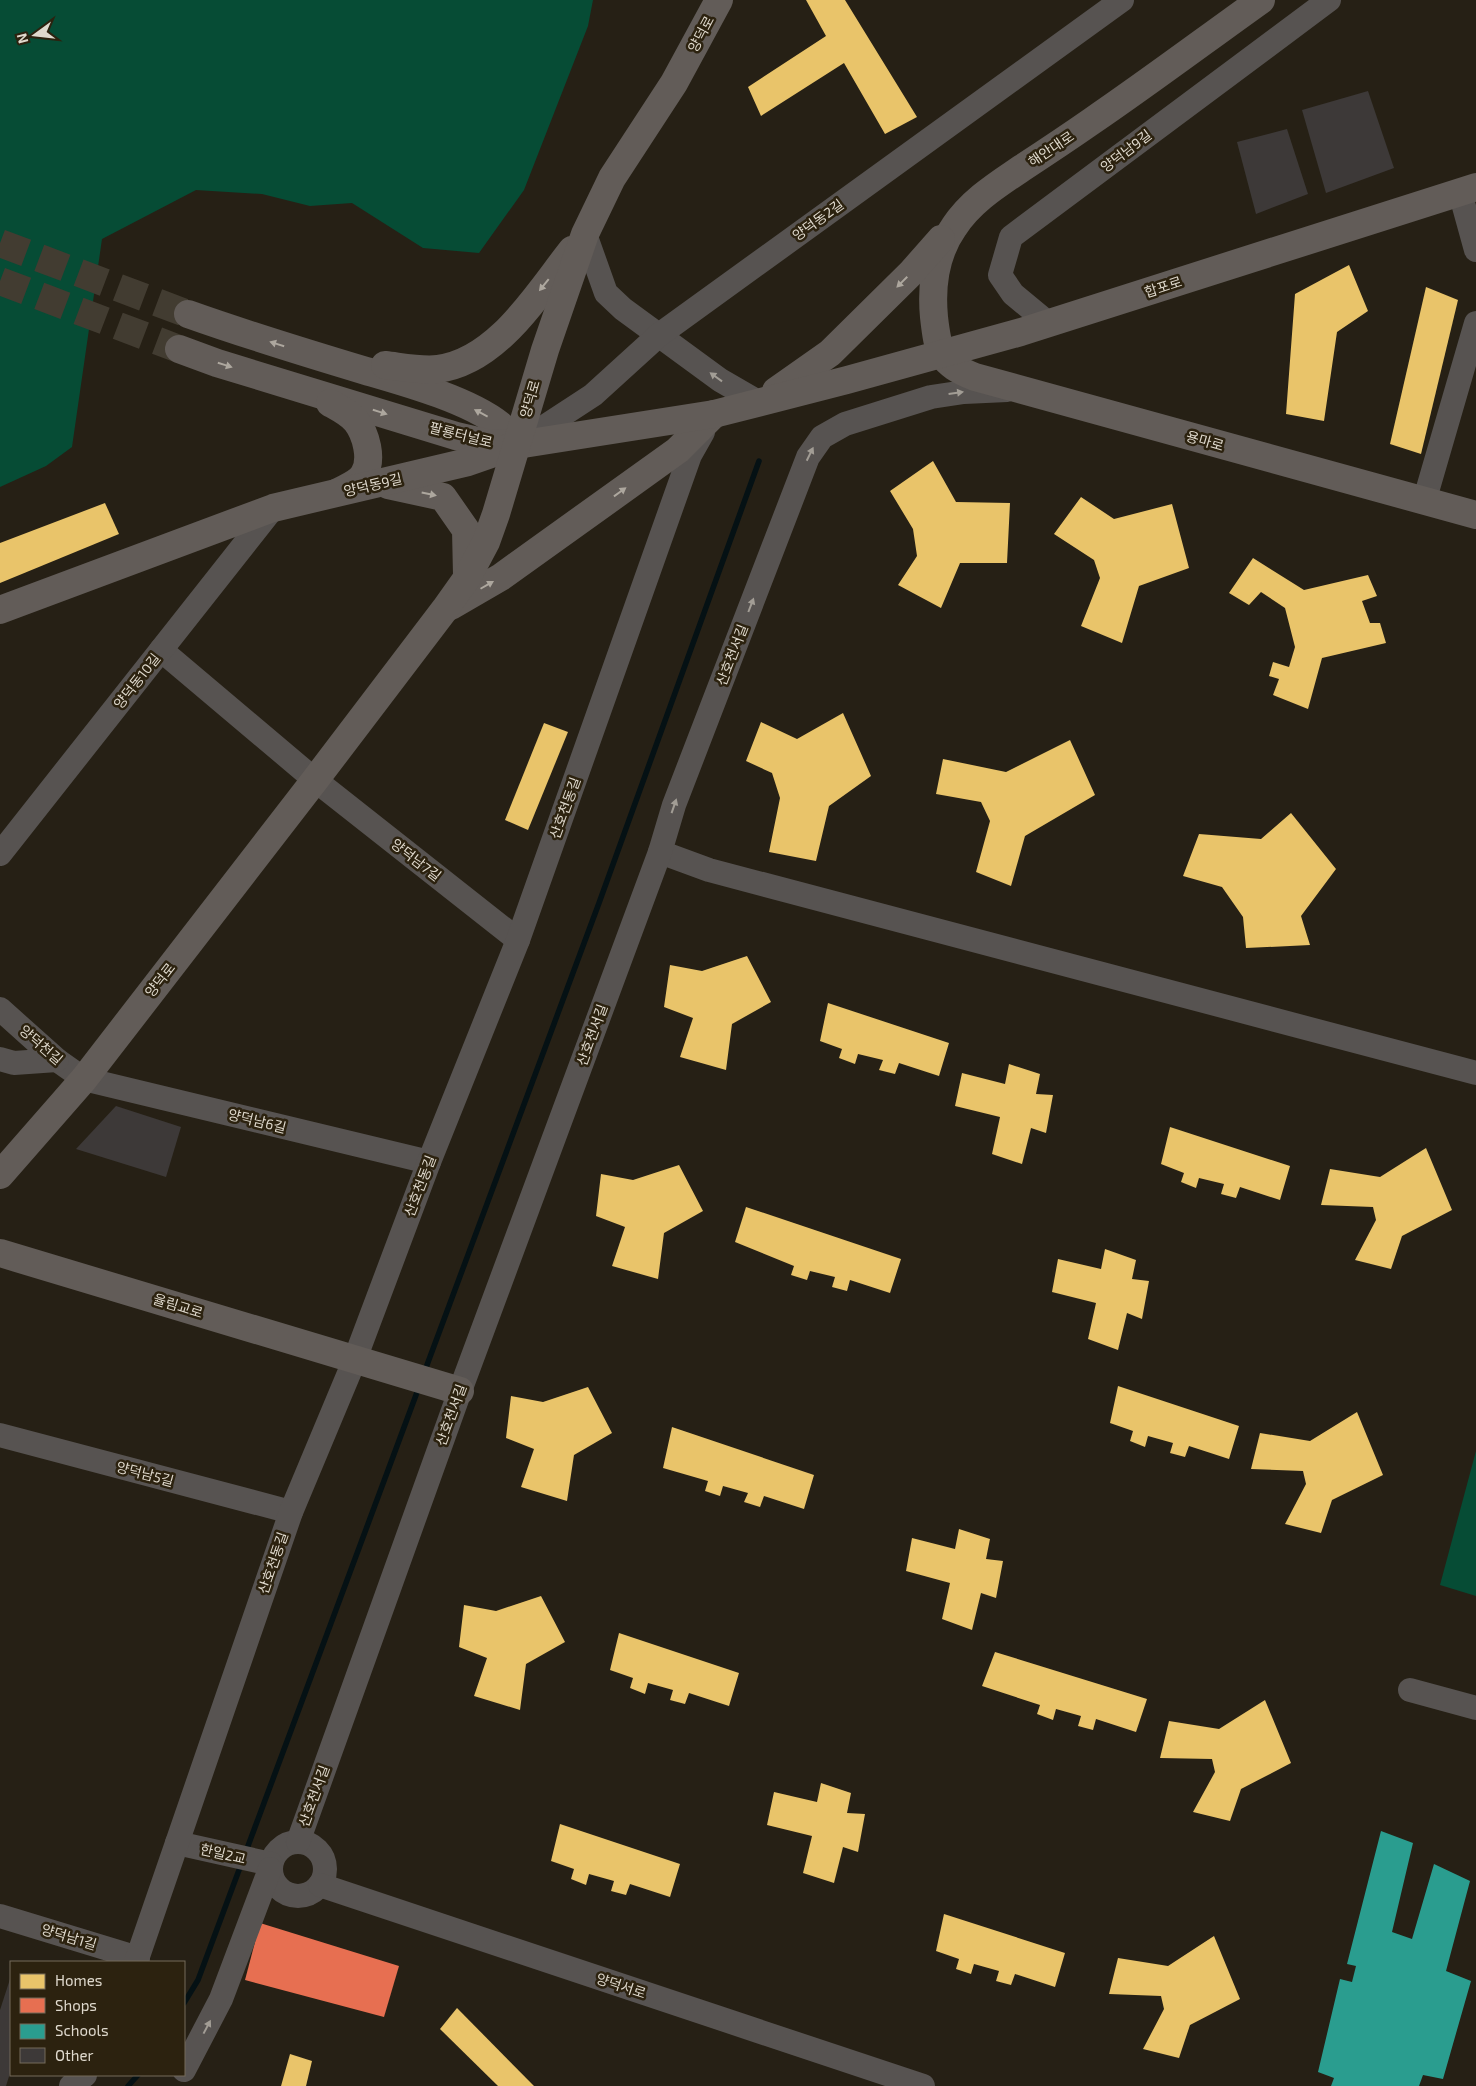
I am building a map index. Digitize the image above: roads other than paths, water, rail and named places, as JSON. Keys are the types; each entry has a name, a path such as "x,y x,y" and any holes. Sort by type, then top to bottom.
{"main road":[{"name":"양덕로","path":"0,1175 84,1079 315,780 445,609 466,578 486,542 545,350 585,234 612,178 674,83 719,0"},
{"name":"해안대로","path":"941,354 934,318 934,277 942,249 959,220 975,202 986,192 1094,120 1261,0"},
{"name":"합포로","path":"764,401 1048,324 1468,190"},
{"path":"764,401 830,353 911,273 959,220"},
{"path":"308,353 407,368 436,369 456,365 482,352 507,330 585,234"},
{"name":"팔룡터널로","path":"188,314 236,332 401,381 448,398 481,413 500,425 517,444"},
{"name":"팔룡터널로","path":"179,349 456,436 486,443 517,444"},
{"name":"용마로","path":"941,354 949,364 967,374 1476,516"},
{"path":"290,384 348,414 356,421 362,432 367,450 368,464 364,475 353,484 330,496"},
{"name":"양덕동9길","path":"0,610 273,508 382,484 468,462 517,444 714,414 764,401"},
{"path":"445,609 501,578 678,450 714,414"},
{"path":"382,484 443,497 466,530 466,578"},
{"name":"율림교로","path":"0,1253 460,1391"}],"street":[{"name":"양덕동2길","path":"517,444 593,395 659,335 1122,0"},
{"name":"양덕남9길","path":"1048,324 1013,294 1000,275 1011,237 1329,0"},
{"path":"1468,190 1476,250"},
{"path":"585,234 606,293 623,309 720,380 764,401"},
{"path":"1424,502 1476,323"},
{"name":"산호천서길","path":"298,1842 460,1391 660,852 681,787 808,457 817,442 837,427 931,397 992,390 1030,391"},
{"name":"산호천동길","path":"137,1960 182,1844 291,1512 355,1359 429,1162 518,940 690,455 714,414"},
{"name":"양덕동10길","path":"0,854 273,508"},
{"path":"161,650 315,780"},
{"name":"양덕남7길","path":"315,780 518,940"},
{"path":"660,852 709,870 1476,1073"},
{"name":"양덕천길","path":"0,1009 57,1060 84,1079"},
{"path":"0,1059 14,1063 57,1060"},
{"name":"양덕남6길","path":"84,1079 429,1162"},
{"name":"양덕남5길","path":"0,1435 291,1512"},
{"path":"1410,1690 1476,1708"},
{"path":"185,2068 222,1999 267,1865 282,1847 298,1842 314,1847 324,1861 325,1869 320,1885 306,1895 289,1895 276,1885 267,1865"},
{"name":"한일2교","path":"182,1844 267,1865"},
{"name":"양덕서로","path":"320,1885 922,2086"},
{"name":"양덕남1길","path":"0,1916 137,1960"},
{"path":"71,2086 84,2076"},
{"path":"172,2086 180,2076"}],"waterway":[{"path":"424,1373 599,903 759,461"},
{"path":"245,1854 419,1387"},
{"path":"185,2001 198,1980 242,1862"},
{"path":"128,2086 137,2076"}],"tunnel":[{"path":"0,243 188,314"},
{"path":"0,281 179,349"}]}
